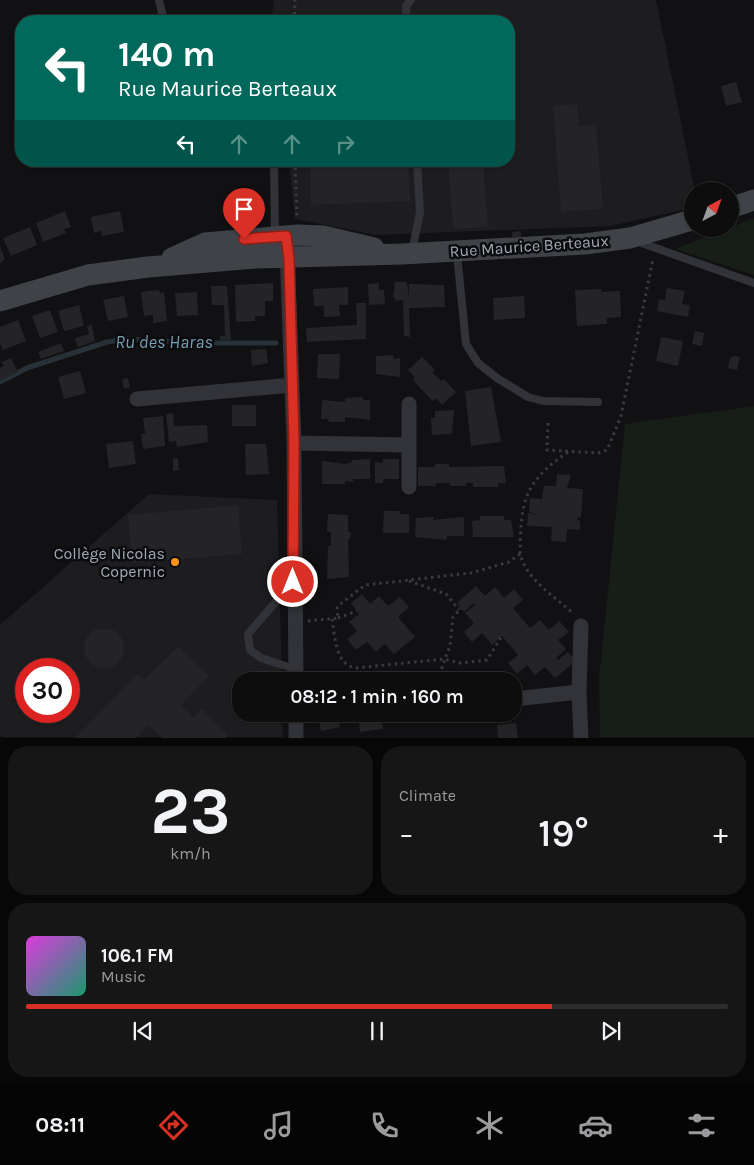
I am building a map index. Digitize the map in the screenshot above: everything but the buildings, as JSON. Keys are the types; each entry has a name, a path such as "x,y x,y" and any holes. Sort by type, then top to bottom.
{"main road":[{"path":"739,205 754,200"},
{"name":"Rue Maurice Berteaux","path":"0,301 88,275 148,267 205,243 282,246 323,236 407,254 576,244 630,238 655,240 684,224"}],"street":[{"path":"282,246 294,442 293,582 295,672"},
{"path":"137,399 292,385"},
{"path":"409,404 409,487"},
{"path":"294,442 409,445"},
{"path":"581,626 579,692 581,738"},
{"path":"522,698 579,692"},
{"path":"296,722 296,738"}],"lane":[{"path":"159,0 163,15"},
{"path":"407,15 406,6 411,0"},
{"path":"275,167 282,246"},
{"path":"407,254 420,212 417,167"},
{"path":"655,240 754,283"},
{"path":"457,252 466,344 478,363 497,378 528,397 543,401 598,402"},
{"path":"289,672 261,658 250,650 248,634 293,582"}],"path":[{"path":"294,15 295,0"},
{"path":"282,246 294,167"},
{"path":"548,424 547,450 603,453 608,447 622,416 655,240"},
{"path":"569,452 544,469 526,494 520,554 522,563 537,582 579,620 581,626"},
{"path":"338,618 337,608 339,604 365,585 494,568 510,562 520,554"},
{"path":"408,580 446,594 460,609 453,617 450,646 444,659 442,672"},
{"path":"294,623 338,618 358,611"},
{"path":"332,619 341,659 350,667 444,659 460,663 487,660 502,636"}],"shaded area":[{"path":"274,0 656,0 693,182 684,182 684,210 610,226 376,235 295,219 290,167 515,167 515,15 272,15"},
{"path":"754,218 754,275 675,249 703,238 739,238 739,224"},
{"path":"754,406 754,737 600,737 599,679 625,424"},
{"name":"Collège Nicolas Copernic","path":"149,494 277,500 282,672 232,672 232,722 282,722 283,737 3,737 0,735 0,625"}],"waterway":[{"name":"Ru des Haras","path":"0,382 27,368 107,342 128,339 200,343 276,343"}],"place":[{"name":"Collège Nicolas Copernic","path":"175,562"}],"route":[{"path":"244,239 286,236 289,259 294,442 293,582"}]}
